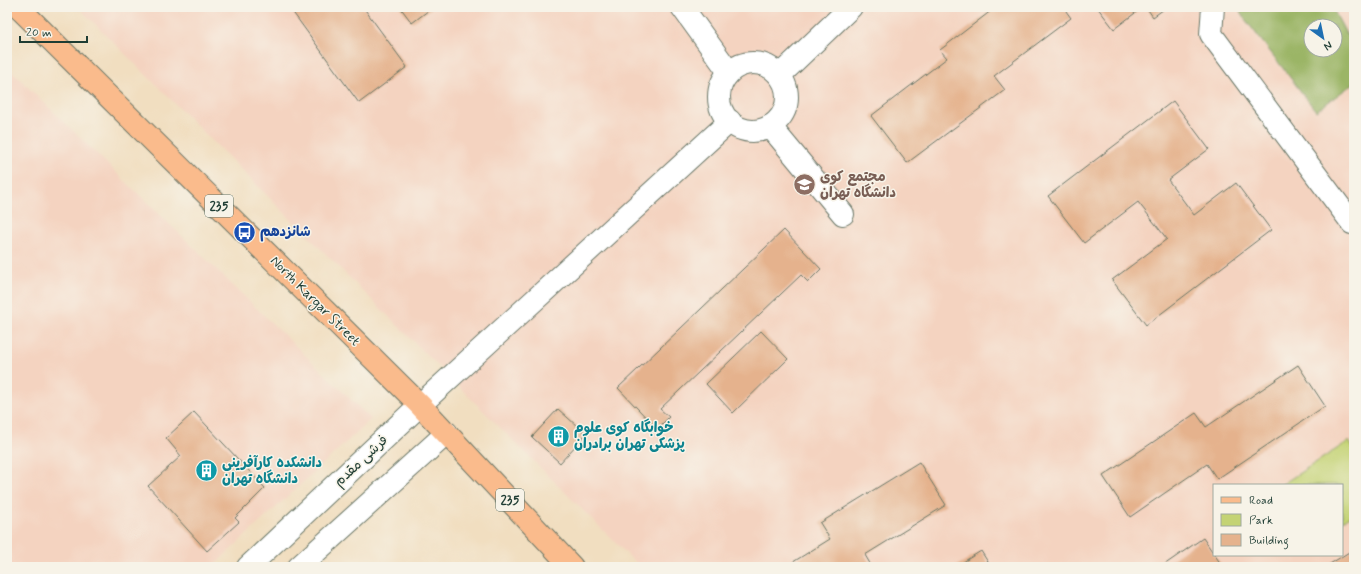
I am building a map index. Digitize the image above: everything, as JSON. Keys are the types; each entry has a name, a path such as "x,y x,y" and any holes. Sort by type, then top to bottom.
{"main road":[{"name":"North Kargar Street","path":"18,7 448,433 572,567"}],"street":[{"path":"682,7 729,72"},
{"path":"780,75 851,7"},
{"path":"1213,7 1211,34 1352,223"},
{"path":"749,63 760,63 771,68 780,75 785,85 787,97 785,108 779,119 770,126 760,130 749,131 739,128 723,113 719,102 719,92 723,81 729,72 738,66 749,63"},
{"name":"فرشی مقدم","path":"248,567 420,405 730,121"},
{"path":"770,126 843,214"},
{"path":"299,567 448,433"}],"shaded area":[{"name":"مجتمع کوی دانشگاه تهران","path":"78,7 1350,7 1354,14 1354,567 640,567"},
{"path":"7,67 371,419 212,567 7,567"}],"green space":[{"path":"1239,7 1332,7 1338,18 1303,18 1303,58 1343,58 1343,28 1354,49 1354,83 1316,111 1241,14"},
{"path":"1349,441 1354,449 1354,514 1343,520 1343,484 1283,484"}],"building":[{"path":"289,7 363,7 407,67 359,103"},
{"path":"400,7 433,7 412,23"},
{"path":"996,7 1063,7 1071,18 994,76 1005,90 907,163 871,116 947,58 940,50"},
{"path":"1097,7 1143,7 1114,29"},
{"path":"1146,7 1167,7 1153,17"},
{"path":"1173,101 1209,149 1168,180 1194,215 1236,183 1271,230 1146,325 1112,280 1167,239 1138,202 1084,243 1048,196"},
{"path":"784,230 821,269 808,282 801,275 660,409 669,417 657,429 618,388"},
{"path":"761,331 788,359 733,413 706,384"},
{"path":"1298,365 1325,406 1217,479 1207,464 1130,517 1103,476 1196,413 1206,427"},
{"name":"خوابگاه کوی علوم پزشکی تهران برادران","path":"558,409 586,434 560,463 532,437"},
{"name":"دانشکده کارآفرینی دانشگاه تهران","path":"194,412 265,488 235,518 239,522 207,551 148,486 181,456 166,438"},
{"path":"919,462 946,505 865,555 872,567 785,567 830,539 820,523"},
{"path":"1203,538 1213,552 1213,556 1215,556 1223,567 1161,567"},
{"path":"1354,549 1354,567 1325,567 1343,556"},
{"path":"981,551 991,567 955,567"}],"place":[{"name":"مجتمع کوی دانشگاه تهران","path":"805,185"},
{"name":"شانزدهم","path":"245,232"},
{"name":"خوابگاه کوی علوم پزشکی تهران برادران","path":"559,436"},
{"name":"دانشکده کارآفرینی دانشگاه تهران","path":"207,471"}]}
